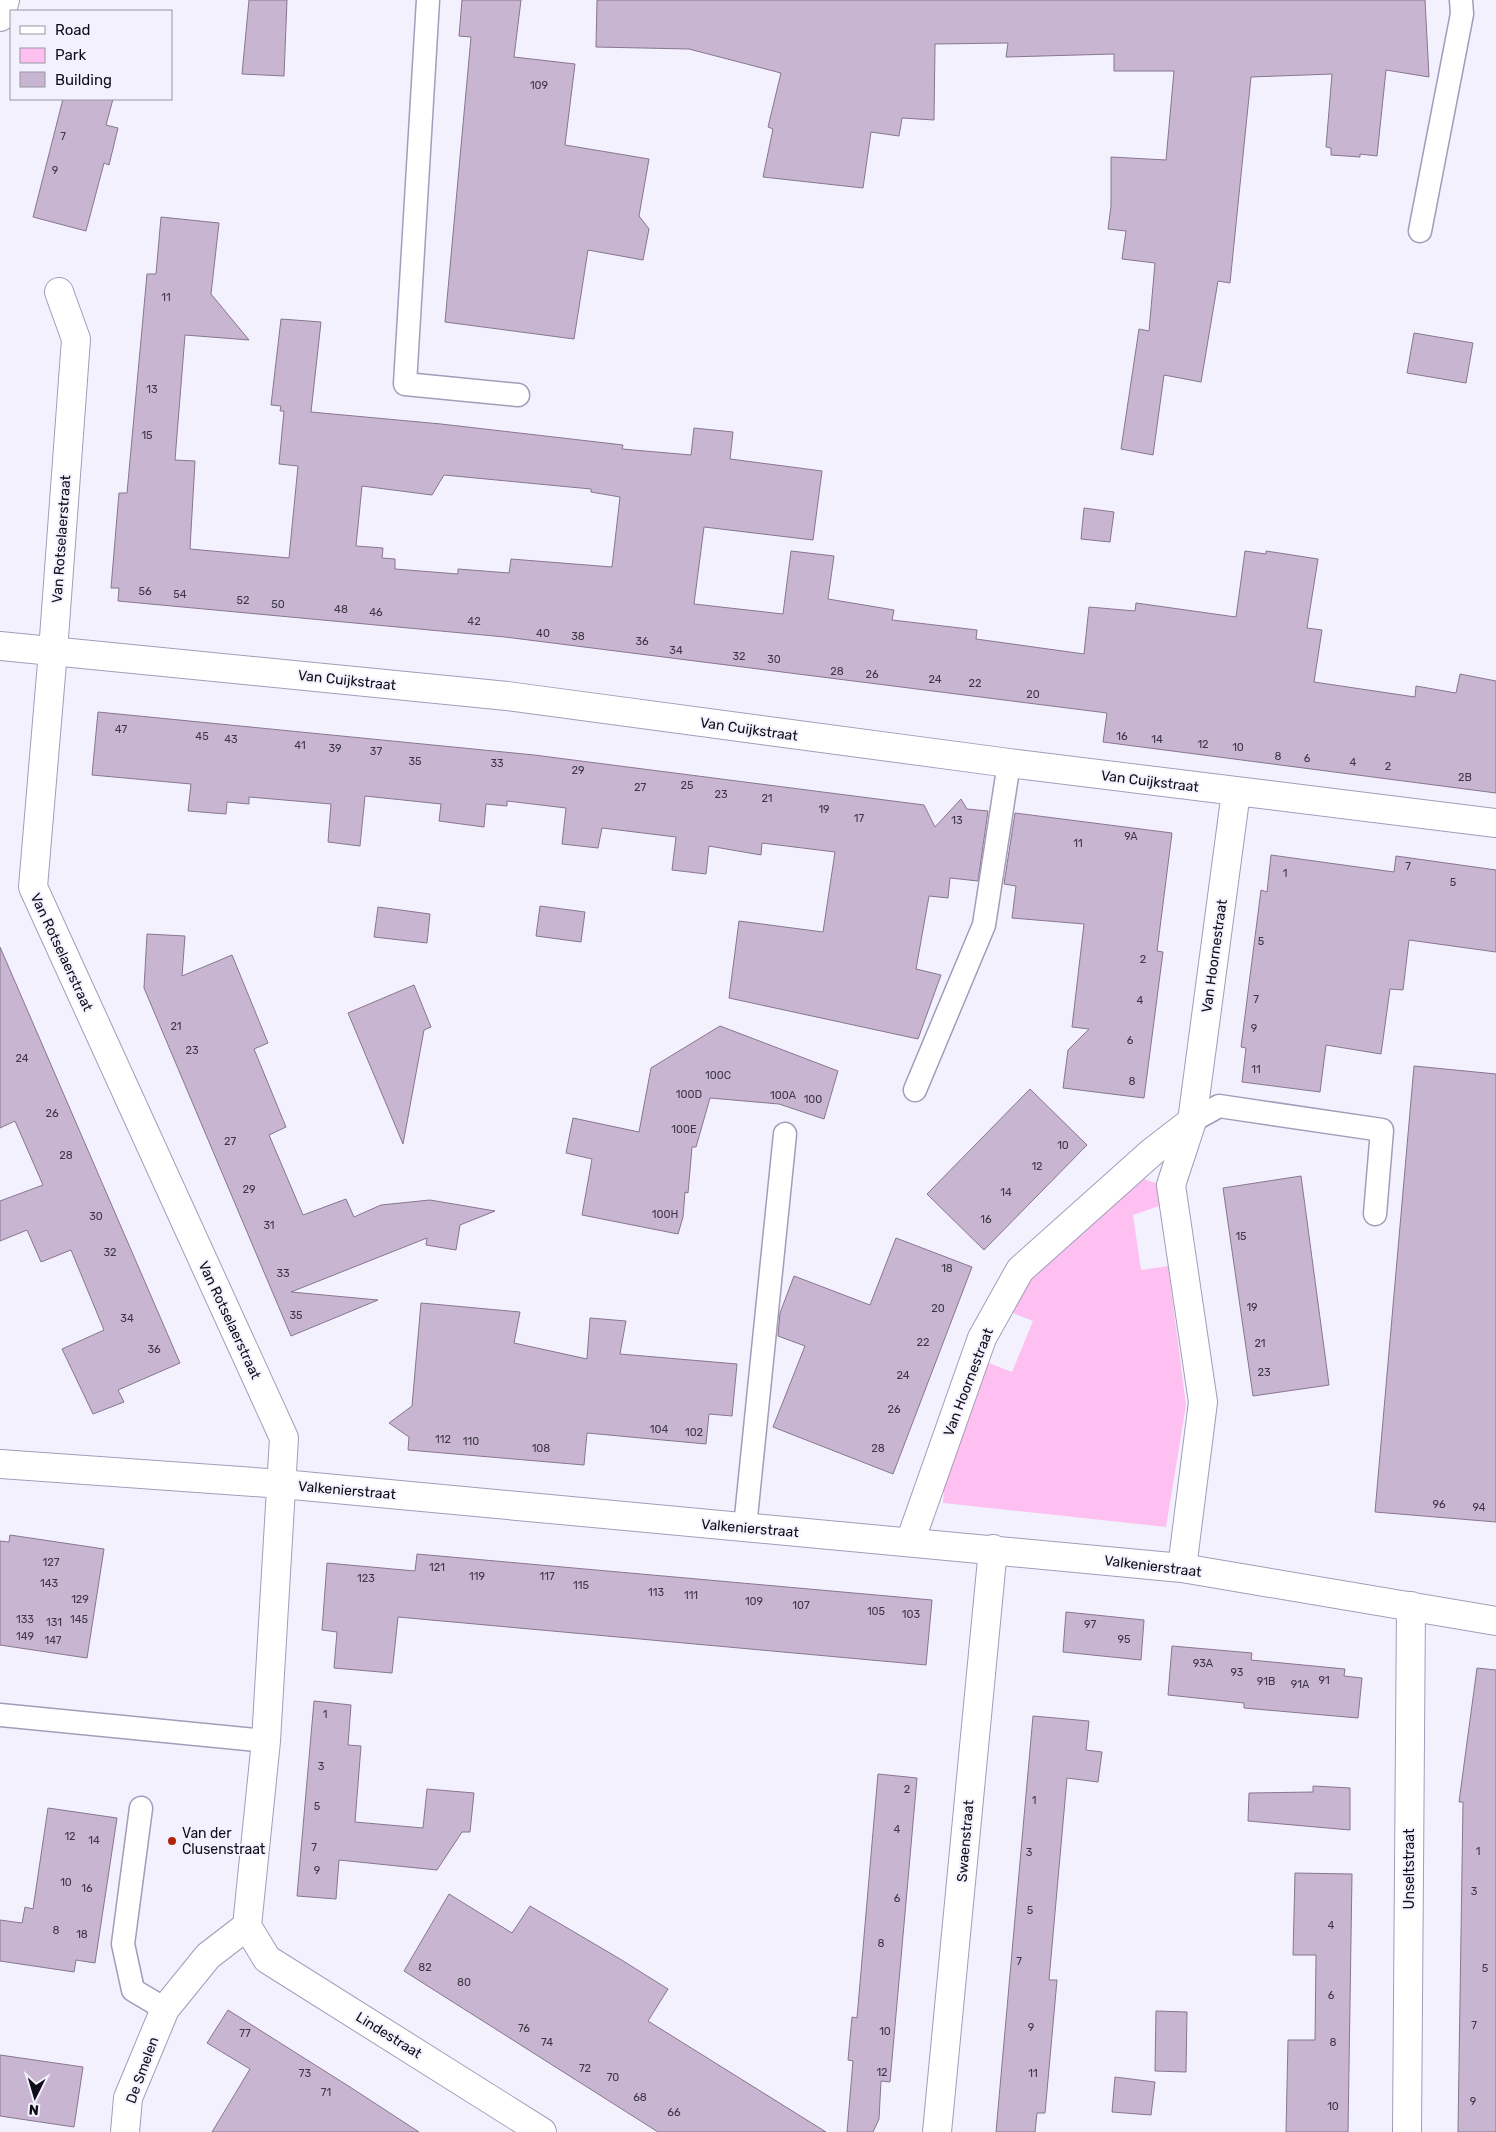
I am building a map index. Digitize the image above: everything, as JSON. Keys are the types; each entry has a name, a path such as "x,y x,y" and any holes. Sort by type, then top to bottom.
{"street":[{"path":"0,17 5,0"},
{"name":"Van Rotselaerstraat","path":"59,292 76,338 53,651 32,887 284,1438 282,1484"},
{"name":"Van Cuijkstraat","path":"0,646 508,696 1008,763 1496,823"},
{"name":"Van Hoornestraat","path":"1182,1568 1203,1402 1171,1185 1192,1121 1236,792"},
{"name":"Van Hoornestraat","path":"910,1542 982,1338 1020,1270 1152,1152 1192,1121"},
{"name":"Valkenierstraat","path":"0,1464 282,1484 1182,1568 1496,1621"},
{"path":"165,2009 208,1956 247,1926 266,1741 282,1484"},
{"name":"Swaenstraat","path":"937,2132 992,1549"},
{"name":"Unseltstraat","path":"1407,2132 1411,1606"},
{"name":"Lindestraat","path":"247,1926 267,1959 542,2132"},
{"name":"De Smelen","path":"125,2132 128,2098 165,2009"}],"lane":[{"path":"428,0 405,384 518,395"},
{"path":"1420,231 1462,14 1461,0"},
{"path":"916,1090 984,924 1008,763"},
{"path":"1192,1121 1220,1106 1382,1130 1375,1214"},
{"path":"745,1527 785,1134"},
{"path":"0,1715 266,1741"},
{"path":"141,1808 123,1944 133,1990 165,2009"}],"green space":[{"path":"1134,1175 1158,1184 1159,1206 1133,1215 1141,1270 1168,1266 1186,1405 1166,1527 943,1503 945,1476 989,1363 1012,1372 1033,1321 1008,1311 1019,1285"}],"building":[{"path":"249,0 287,0 284,76 242,74"},
{"path":"462,0 521,0 514,57 575,64 565,145 649,159 639,216 649,229 643,260 588,250 574,339 445,322 471,37 459,36"},
{"path":"597,0 1425,0 1429,77 1386,70 1377,156 1360,154 1360,157 1331,155 1331,148 1326,147 1332,74 1251,77 1230,283 1218,281 1201,382 1164,375 1153,455 1121,449 1139,329 1149,331 1155,263 1122,259 1126,231 1108,229 1111,206 1111,157 1166,160 1174,71 1114,71 1114,54 1006,57 1008,43 935,44 934,120 902,118 899,136 871,132 863,188 763,177 773,129 768,127 781,73 689,49 596,47"},
{"path":"63,100 113,100 106,125 118,128 109,165 104,163 86,231 33,217"},
{"path":"161,217 219,223 211,294 249,340 185,335 175,460 195,461 190,549 289,558 298,466 279,464 284,411 280,411 281,406 271,405 281,319 321,322 311,412 441,424 623,445 622,449 691,455 694,428 733,432 730,459 822,471 813,540 704,527 694,604 783,614 791,551 834,556 828,599 894,610 892,620 977,630 976,639 1084,654 1089,607 1135,611 1136,603 1236,617 1245,551 1266,554 1266,551 1318,559 1307,628 1322,630 1314,682 1415,697 1416,686 1456,693 1460,674 1496,681 1496,793 1103,742 1107,713 505,637 118,601 119,588 111,588 119,493 127,493 147,274 156,274","holes":["444,475 591,489 591,492 620,497 612,567 511,559 509,573 458,569 458,574 395,569 395,559 382,558 383,548 356,546 362,486 432,495"]},
{"path":"1414,333 1473,343 1466,383 1407,373"},
{"path":"1084,508 1114,512 1110,542 1081,539"},
{"path":"98,712 534,755 924,805 935,827 961,799 967,809 988,811 978,881 950,878 948,898 929,896 916,969 941,975 918,1039 729,998 739,921 823,932 835,852 762,843 761,855 709,846 706,874 672,870 676,837 602,828 598,848 562,844 566,808 507,801 507,806 486,804 484,827 439,821 441,804 365,796 360,846 328,842 331,804 249,797 249,804 227,802 226,814 188,811 191,784 92,775"},
{"path":"1015,813 1172,833 1157,951 1163,952 1144,1098 1063,1088 1068,1050 1089,1029 1072,1027 1084,924 1012,918 1016,886 1004,884"},
{"path":"1271,855 1394,872 1396,856 1496,870 1496,952 1409,940 1403,990 1390,989 1381,1054 1326,1045 1320,1092 1242,1082 1246,1048 1241,1047 1261,890 1267,892"},
{"path":"540,906 585,912 581,942 536,936"},
{"path":"378,907 430,914 427,943 374,937"},
{"path":"147,934 185,936 182,976 232,955 268,1043 254,1049 286,1127 269,1135 303,1215 346,1199 354,1217 381,1205 430,1200 495,1211 460,1225 456,1250 426,1245 427,1238 291,1292 378,1300 291,1336 144,988"},
{"path":"0,947 180,1363 118,1390 124,1402 93,1414 62,1349 104,1330 71,1250 41,1262 27,1230 0,1241 0,1201 43,1185 15,1121 0,1128"},
{"path":"414,985 431,1027 424,1030 403,1144 348,1013"},
{"path":"720,1026 838,1071 824,1119 779,1104 710,1098 696,1147 692,1147 688,1193 685,1192 683,1217 678,1234 582,1215 592,1159 566,1153 573,1118 639,1132 651,1068"},
{"path":"1414,1066 1496,1074 1496,1522 1375,1512"},
{"path":"1030,1089 1087,1145 984,1250 927,1194"},
{"path":"1301,1176 1329,1385 1253,1396 1223,1188"},
{"path":"896,1238 972,1267 893,1474 773,1427 805,1346 778,1336 780,1313 794,1276 870,1305"},
{"path":"421,1303 520,1312 514,1343 587,1359 590,1318 626,1321 620,1354 737,1364 732,1416 709,1414 706,1444 587,1433 584,1465 408,1450 409,1437 389,1423 412,1406"},
{"path":"10,1535 104,1549 87,1658 0,1645 0,1541 9,1542"},
{"path":"417,1554 932,1600 926,1665 398,1617 392,1673 334,1668 337,1632 322,1630 327,1563 415,1571"},
{"path":"1066,1612 1144,1620 1141,1660 1063,1652"},
{"path":"1172,1646 1252,1653 1251,1660 1345,1669 1344,1676 1362,1678 1358,1718 1244,1708 1244,1703 1168,1695"},
{"path":"1477,1668 1496,1670 1496,2132 1458,2132 1463,1802 1459,1802"},
{"path":"314,1701 351,1705 348,1745 361,1746 355,1822 423,1828 427,1789 474,1793 470,1832 462,1832 437,1870 339,1860 336,1899 297,1896"},
{"path":"1033,1716 1089,1721 1086,1750 1102,1752 1098,1782 1067,1778 1049,1980 1057,1980 1045,2113 1037,2113 1035,2132 996,2132"},
{"path":"878,1774 917,1778 890,2082 881,2081 879,2119 873,2132 847,2132 853,2061 848,2060 852,2017 857,2018"},
{"path":"1313,1786 1350,1788 1350,1830 1248,1821 1249,1793 1313,1792"},
{"path":"48,1808 117,1818 95,1963 76,1960 74,1972 0,1961 0,1920 22,1923 25,1907 33,1909"},
{"path":"1295,1873 1352,1874 1348,2132 1286,2132 1288,2040 1315,2040 1316,1955 1293,1955"},
{"path":"449,1894 512,1933 530,1906 668,1989 648,2021 826,2132 658,2132 404,1971"},
{"path":"228,2010 419,2132 212,2132 250,2069 207,2043"},
{"path":"1156,2011 1187,2012 1186,2072 1155,2071"},
{"path":"0,2055 83,2067 74,2127 0,2116"},
{"path":"1115,2077 1155,2082 1151,2115 1112,2112"}],"place":[{"name":"Van der Clusenstraat","path":"172,1841"}]}
